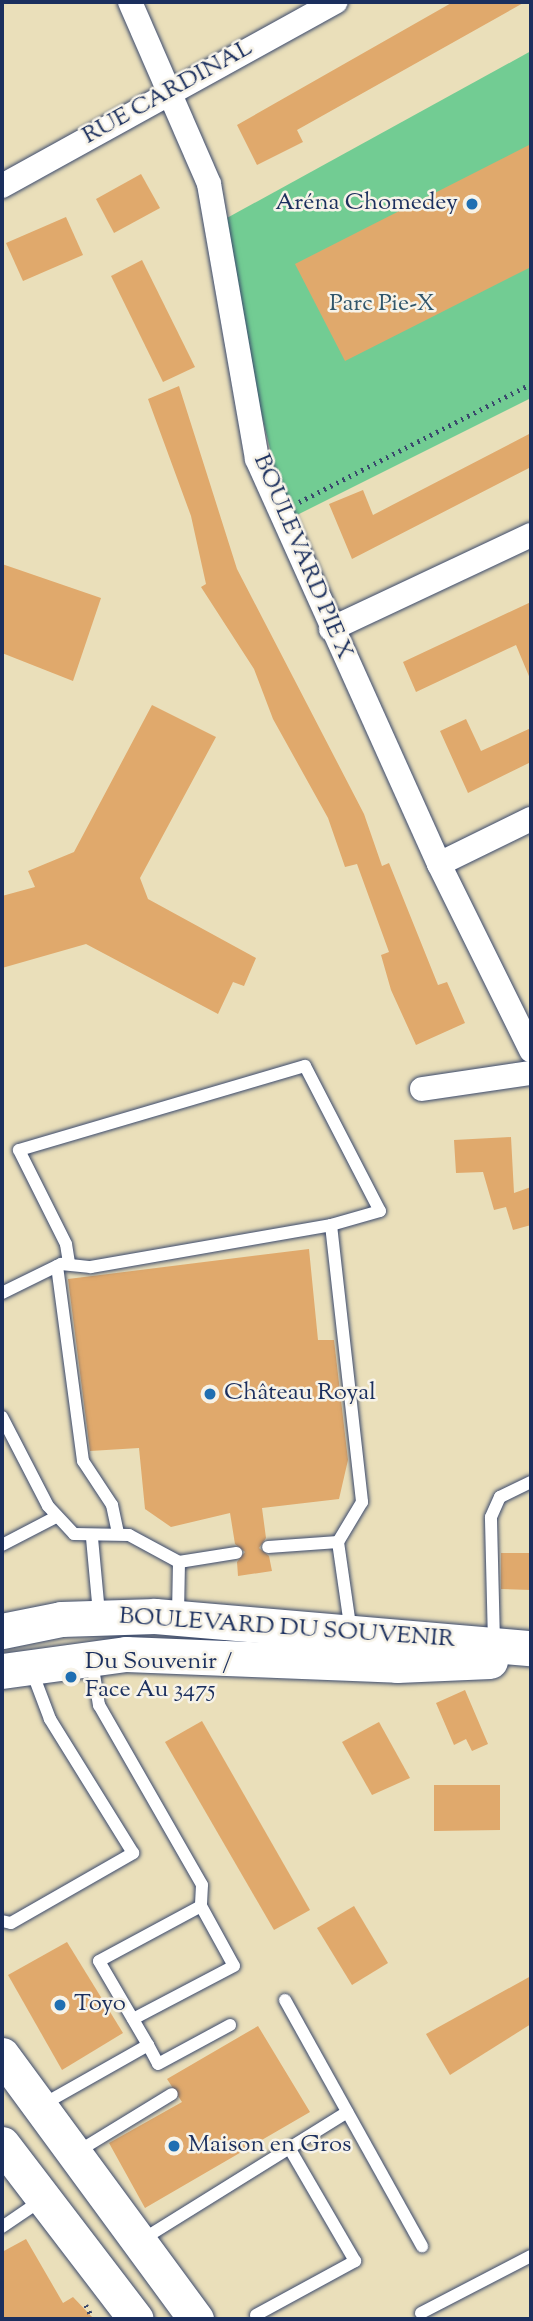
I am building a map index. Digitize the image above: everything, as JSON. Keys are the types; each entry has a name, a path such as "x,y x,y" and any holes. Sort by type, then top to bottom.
{"street":[{"name":"BOULEVARD PIE X","path":"130,2 173,89 209,184 257,459 331,629 439,864 531,1051"},
{"name":"RUE CARDINAL","path":"2,186 173,89 336,2"},
{"path":"331,629 531,535"},
{"path":"439,864 531,819"},
{"path":"422,1089 531,1073"},
{"name":"BOULEVARD DU SOUVENIR","path":"2,1631 99,1616 177,1617 351,1648"},
{"name":"BOULEVARD DU SOUVENIR","path":"16,1668 92,1657 351,1648 531,1655"},
{"name":"BOULEVARD DU SOUVENIR","path":"494,1653 531,1648"},
{"path":"2,2056 196,2319"},
{"path":"2,2144 136,2319"}],"lane":[{"path":"2,1293 63,1265 91,1267 331,1225 380,1211 305,1066 19,1150 66,1244 63,1265 83,1461 112,1505 118,1533"},
{"path":"331,1225 363,1494 359,1512 338,1542 351,1648"},
{"path":"2,1417 56,1517 74,1534 92,1538 118,1533 179,1562 236,1553"},
{"path":"494,1653 491,1517 500,1497 531,1482"},
{"path":"2,1545 56,1517"},
{"path":"92,1538 99,1616"},
{"path":"268,1546 338,1542"},
{"path":"177,1617 179,1562"},
{"path":"92,1657 99,1705 202,1885 201,1906 234,1966 133,2019"},
{"path":"2,1921 11,1923 133,1853 16,1668"},
{"path":"201,1906 99,1961 158,2064 230,2025"},
{"path":"285,2000 422,2246"},
{"path":"39,2107 148,2045"},
{"path":"74,2154 172,2094"},
{"path":"139,2242 291,2151 346,2112"},
{"path":"256,2315 355,2261 291,2151"},
{"path":"2,2227 44,2199"},
{"path":"421,2314 531,2256"}],"path":[{"path":"280,512 531,384"}],"green space":[{"name":"Parc Pie-X","path":"531,51 531,398 287,520 216,224"}],"building":[{"path":"453,2 525,2 297,130 303,142 257,165 237,125"},
{"name":"Aréna Chomedey","path":"531,144 531,267 345,361 295,264"},
{"path":"141,174 160,208 114,233 96,199"},
{"path":"66,217 83,255 23,281 6,243"},
{"path":"142,260 195,367 163,382 111,276"},
{"path":"179,386 237,569 364,814 382,866 389,863 438,985 447,982 465,1023 416,1045 391,990 381,955 389,952 357,864 345,867 328,818 273,719 254,669 201,587 206,584 191,516 148,399"},
{"path":"531,433 531,467 352,559 329,504 363,490 373,515"},
{"path":"2,564 101,598 73,681 2,653"},
{"path":"531,602 531,681 516,645 416,692 403,662"},
{"path":"152,705 216,737 140,878 148,899 256,958 244,986 233,982 218,1014 86,944 2,968 2,896 35,887 28,871 74,852"},
{"path":"466,719 481,751 531,728 531,762 468,793 440,731"},
{"path":"511,1137 514,1193 531,1187 531,1225 513,1230 506,1207 494,1210 483,1172 456,1173 454,1140"},
{"name":"Château Royal","path":"309,1249 318,1340 334,1340 348,1460 339,1499 262,1508 266,1538 259,1548 269,1556 272,1571 238,1576 237,1562 245,1552 235,1544 230,1513 171,1527 145,1509 139,1448 90,1451 68,1279"},
{"path":"501,1553 531,1553 531,1590 501,1589"},
{"path":"465,1690 488,1744 472,1751 466,1739 454,1745 436,1703"},
{"path":"202,1721 310,1910 274,1930 165,1742"},
{"path":"379,1722 410,1778 372,1795 342,1742"},
{"path":"434,1785 500,1785 500,1830 434,1831"},
{"path":"354,1906 388,1963 352,1985 317,1928"},
{"path":"67,1942 123,2033 62,2070 8,1975"},
{"path":"531,1976 531,2024 450,2075 426,2034"},
{"path":"258,2026 310,2112 145,2208 109,2143 182,2102 167,2079"},
{"path":"26,2239 63,2303 73,2297 94,2319 2,2319 2,2252"}],"place":[{"name":"Aréna Chomedey","path":"472,204"},
{"name":"Château Royal","path":"210,1394"},
{"name":"Du Souvenir / Face Au 3475","path":"71,1677"},
{"name":"Toyo","path":"60,2005"},
{"name":"Maison en Gros","path":"174,2146"}]}
